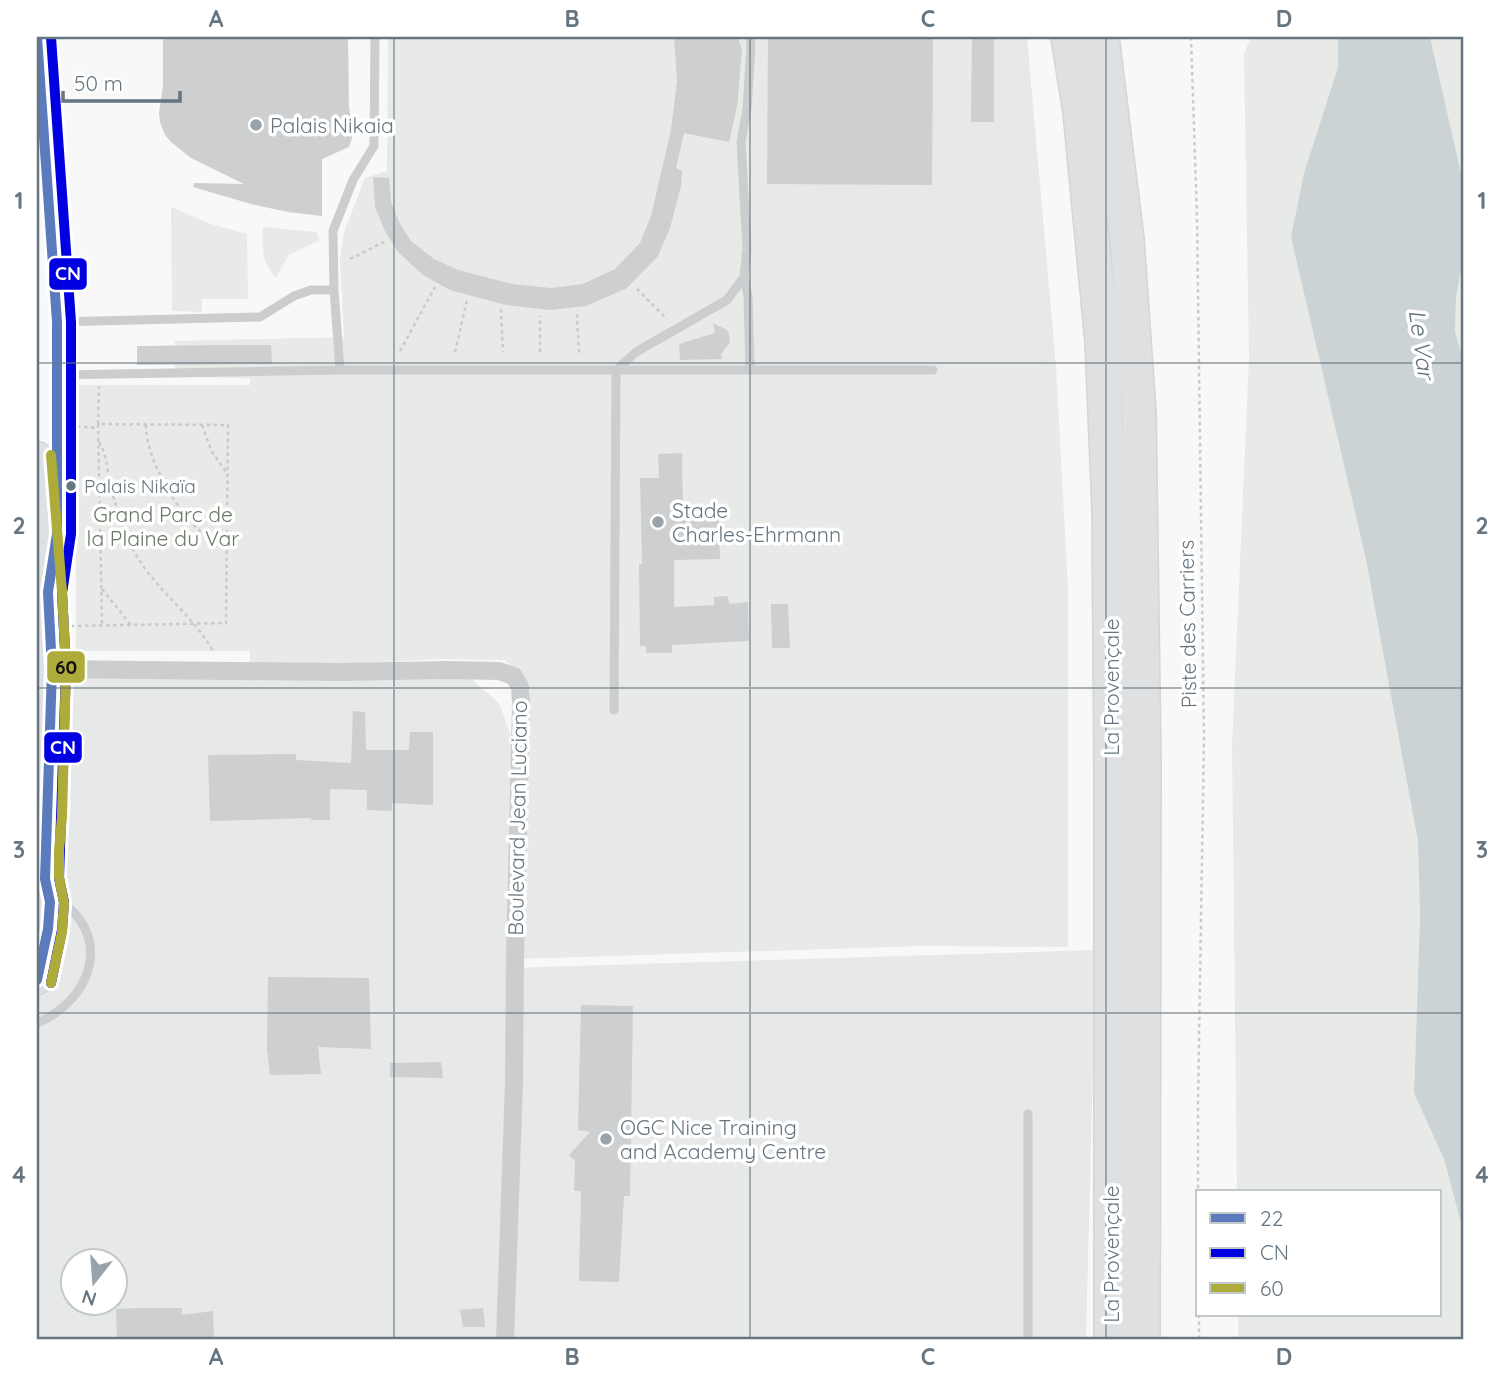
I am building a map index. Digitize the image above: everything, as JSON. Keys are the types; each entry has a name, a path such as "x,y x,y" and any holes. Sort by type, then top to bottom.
{"highway":[{"path":"1055,37 1080,112"},
{"name":"La Provençale","path":"1068,37 1080,112 1101,341 1109,508 1111,1339"},
{"name":"La Provençale","path":"1102,37 1127,240 1139,412 1144,766 1143,1339"}],"main road":[{"path":"37,456 52,669 45,850 45,879 50,902 37,980"}],"street":[{"name":"Boulevard Jean Luciano","path":"52,669 499,671 513,676 520,687 521,703 514,958 514,1083 505,1339"}],"lane":[{"path":"37,37 57,322 57,534 48,592"},
{"path":"340,370 333,231 353,180 374,146 375,37"},
{"path":"750,37 747,109 741,142 747,249 744,277 748,296 750,370"},
{"path":"614,710 616,370 636,352 727,300 744,277"},
{"path":"57,322 260,317 294,296 311,290 334,289"},
{"path":"58,374 340,370 933,370"},
{"path":"37,1023 58,1012 78,991 86,976 91,957 89,937 81,919 48,892"},
{"path":"1028,1114 1028,1339"}],"path":[{"name":"Piste des Carriers","path":"1191,37 1197,216 1204,739 1198,1190"},
{"path":"350,259 384,242"},
{"path":"400,351 435,287"},
{"path":"637,289 677,329"},
{"path":"454,352 467,300"},
{"path":"501,309 503,352"},
{"path":"576,314 579,353"},
{"path":"540,316 540,352"},
{"path":"99,374 102,625"},
{"path":"50,626 226,623 228,425 58,425"},
{"path":"146,425 150,456 168,491 198,529 227,550"},
{"path":"202,425 212,452 227,473"},
{"path":"98,441 105,454 110,485 124,530 136,555 213,651 215,671"},
{"path":"101,588 131,625"},
{"path":"1199,1316 1199,1339"}],"shaded area":[{"path":"759,37 1027,37 1056,366 753,365 753,159 759,159"},
{"path":"37,672 249,680 471,679 499,703 512,739 508,968 1096,950 1086,1339 37,1339"}],"green space":[{"name":"Stade Charles-Ehrmann","path":"388,37 759,37 759,159 753,160 753,365 1056,366 1068,588 1068,947 921,946 519,959 530,689 523,677 505,660 441,659 339,664 250,662 250,651 76,651 76,385 250,385 250,378 175,377 175,341 344,337 340,259 344,232 365,178 387,171"},
{"path":"952,37 972,37 971,122 952,122"},
{"path":"1251,37 1338,37 1338,67 1304,173 1291,237 1366,560 1418,842 1420,916 1414,1093 1444,1159 1464,1234 1464,1339 1238,1339 1238,1316 1442,1316 1442,1190 1237,1190 1232,744 1249,358 1244,54"},
{"path":"1430,37 1464,37 1464,206 1463,182"},
{"path":"952,133 961,133 961,214 979,265 979,296 975,316 966,333 951,345 926,352 905,349 885,339 879,345 887,351 867,345 853,336 847,341 840,336 834,342 825,335 820,340 812,334 806,340 797,333 792,339 784,333 773,319 767,303 767,285 769,275 783,280 793,259 816,237 810,231 793,225 800,206 951,207"},
{"path":"968,157 994,157 994,220 980,220 979,228 973,228 968,212"},
{"path":"171,207 211,224 247,234 248,299 202,299 202,312 172,311"},
{"path":"263,227 316,232 320,240 289,255 276,278 267,266 262,242"},
{"path":"1464,252 1464,364 1455,331 1456,298"},
{"path":"643,1173 905,1179 901,1339 640,1339"}],"water":[{"name":"Le Var","path":"1338,37 1430,37 1463,182 1464,252 1456,298 1455,331 1464,364 1464,1234 1444,1159 1414,1093 1420,916 1418,842 1366,560 1291,237 1304,173 1338,67"}],"building":[{"name":"Palais Nikaia","path":"163,37 348,37 352,138 349,147 322,159 322,216 251,204 193,187 194,183 244,184 191,158 165,135 159,113 163,86"},
{"path":"674,37 738,37 742,50 737,107 729,142 684,133 676,168 682,171 681,186 670,228 658,256 627,288 586,306 550,310 506,305 450,290 423,275 398,252 375,207 373,177 389,178 391,202 411,241 434,259 458,270 512,284 551,288 583,284 615,269 640,243 651,216 671,130 677,80"},
{"path":"768,37 933,37 932,185 767,184"},
{"path":"972,37 994,37 994,122 971,122"},
{"path":"713,323 728,331 730,339 721,354 722,359 680,360 679,344 715,333"},
{"path":"271,345 272,364 137,365 137,346"},
{"path":"682,453 683,516 719,516 720,559 674,560 674,607 714,605 714,597 728,596 729,604 748,602 749,641 672,645 672,653 646,653 646,646 640,646 640,478 659,478 658,454"},
{"path":"771,604 788,604 790,648 772,648"},
{"path":"353,711 365,712 366,750 409,750 410,732 433,732 433,805 392,803 392,811 367,810 367,790 330,789 330,820 311,818 210,821 208,755 296,754 296,760 351,763"},
{"path":"268,977 369,978 371,1049 318,1047 321,1074 270,1075 267,1049"},
{"name":"OGC Nice Training and Academy Centre","path":"581,1005 633,1006 630,1196 624,1196 619,1282 579,1281 581,1191 574,1191 575,1161 569,1155 590,1132 578,1130"},
{"path":"441,1062 443,1078 390,1077 390,1063"},
{"path":"130,1308 182,1308 182,1315 213,1311 214,1339 117,1339 116,1316 130,1316"},
{"path":"483,1308 485,1327 463,1327 460,1310"}],"transit line":[{"name":"22","path":"37,37 57,322 57,534 48,592 52,669 45,879 50,902 48,929 37,980"},
{"name":"CN","path":"51,37 71,322 71,534 62,593 66,669 59,878 64,902 62,930 51,983"},
{"name":"60","path":"51,455 66,669 59,851 59,877 64,903 62,932 51,983"}],"place":[{"name":"Palais Nikaia","path":"256,125"},
{"name":"Palais Nikaïa","path":"71,486"},
{"name":"Stade Charles-Ehrmann","path":"658,522"},
{"name":"OGC Nice Training and Academy Centre","path":"606,1139"}],"park label":[{"name":"Grand Parc de la Plaine du Var","path":"163,526"}]}
